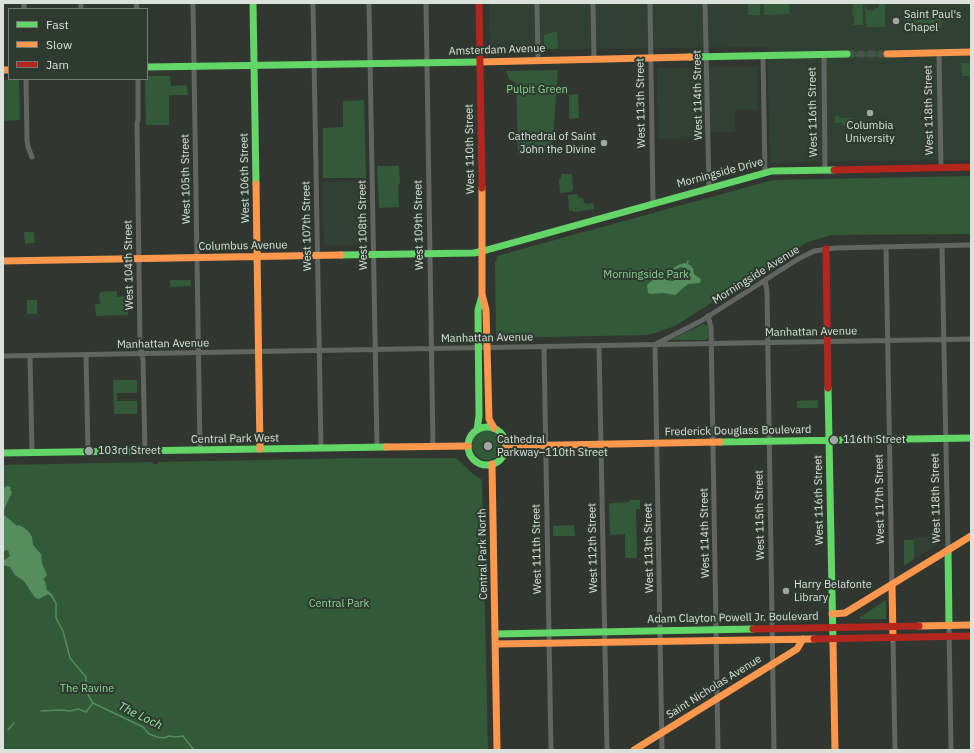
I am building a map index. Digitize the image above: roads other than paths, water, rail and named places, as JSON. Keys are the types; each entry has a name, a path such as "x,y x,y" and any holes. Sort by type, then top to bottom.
{"main road":[{"name":"West 106th Street","path":"253,3 260,449"},
{"name":"West 110th Street","path":"477,430 479,416 478,310 482,294 483,251 479,3"},
{"path":"887,54 971,52"},
{"name":"Amsterdam Avenue","path":"148,67 427,63 847,54"},
{"name":"Morningside Drive","path":"483,251 776,170 971,167"},
{"name":"West 116th Street","path":"826,249 835,750"},
{"name":"Columbus Avenue","path":"3,261 430,254 474,253 483,251"},
{"name":"West 110th Street","path":"482,294 486,310 489,419 494,428"},
{"path":"487,427 494,428 502,434 505,440 506,446 503,457 498,462 486,465 475,461 470,455 468,446 470,437 477,430 487,427"},
{"name":"Frederick Douglass Boulevard","path":"506,446 971,438"},
{"name":"Central Park West","path":"3,453 468,446"},
{"name":"Central Park North","path":"492,464 495,644"},
{"path":"832,614 845,613 971,536"},
{"name":"West 118th Street","path":"948,550 949,626"},
{"name":"West 117th Street","path":"892,584 893,638"},
{"name":"Adam Clayton Powell Jr. Boulevard","path":"495,634 971,625"},
{"name":"Adam Clayton Powell Jr. Boulevard","path":"495,644 971,636"},
{"name":"Saint Nicholas Avenue","path":"634,750 799,648 803,639"},
{"path":"495,644 497,750"}],"street":[{"name":"West 105th Street","path":"193,3 200,450"},
{"name":"West 107th Street","path":"313,3 321,448"},
{"name":"West 108th Street","path":"369,3 377,447"},
{"name":"West 109th Street","path":"426,3 433,446"},
{"path":"537,3 538,60"},
{"path":"593,3 594,59"},
{"name":"West 113th Street","path":"650,3 653,203"},
{"name":"West 114th Street","path":"705,3 709,188"},
{"name":"West 118th Street","path":"939,53 942,168"},
{"name":"West 116th Street","path":"824,55 825,170"},
{"path":"763,56 766,172"},
{"path":"26,80 27,140 32,157"},
{"name":"West 104th Street","path":"138,80 137,124 139,259 141,354 143,360 144,451"},
{"name":"Morningside Avenue","path":"655,345 708,316 803,256 818,250 971,245"},
{"name":"West 118th Street","path":"942,246 948,550"},
{"name":"West 117th Street","path":"886,247 892,584"},
{"name":"West 115th Street","path":"765,280 768,343 774,750"},
{"name":"West 114th Street","path":"708,316 711,325 718,750"},
{"name":"Manhattan Avenue","path":"3,356 888,340 971,340"},
{"name":"West 113th Street","path":"655,345 662,750"},
{"name":"West 112th Street","path":"599,346 607,750"},
{"name":"West 111th Street","path":"544,347 551,750"},
{"path":"86,355 88,452"},
{"path":"30,356 32,453"},
{"name":"West 118th Street","path":"949,626 951,750"},
{"name":"West 117th Street","path":"893,638 895,750"}],"waterway":[{"name":"The Loch","path":"51,595 56,603 56,618 63,631 70,658 86,677 86,691 93,703 143,727 149,734 157,737 164,738 169,736 183,736 195,750"},
{"path":"41,711 70,711 78,709 86,712 93,703"},
{"path":"8,730 14,723"}],"tunnel":[{"path":"847,54 887,54"}],"place":[{"name":"Saint Paul's Chapel","path":"896,21"},
{"name":"Columbia University","path":"870,113"},
{"name":"Cathedral of Saint John the Divine","path":"604,143"},
{"name":"116th Street","path":"834,440"},
{"name":"Cathedral Parkway–110th Street","path":"488,446"},
{"name":"103rd Street","path":"89,451"},
{"name":"Harry Belafonte Library","path":"786,591"}],"park label":[{"name":"Pulpit Green","path":"537,90"},
{"name":"Morningside Park","path":"646,275"},
{"name":"Central Park","path":"339,604"},
{"name":"The Ravine","path":"87,689"}]}
